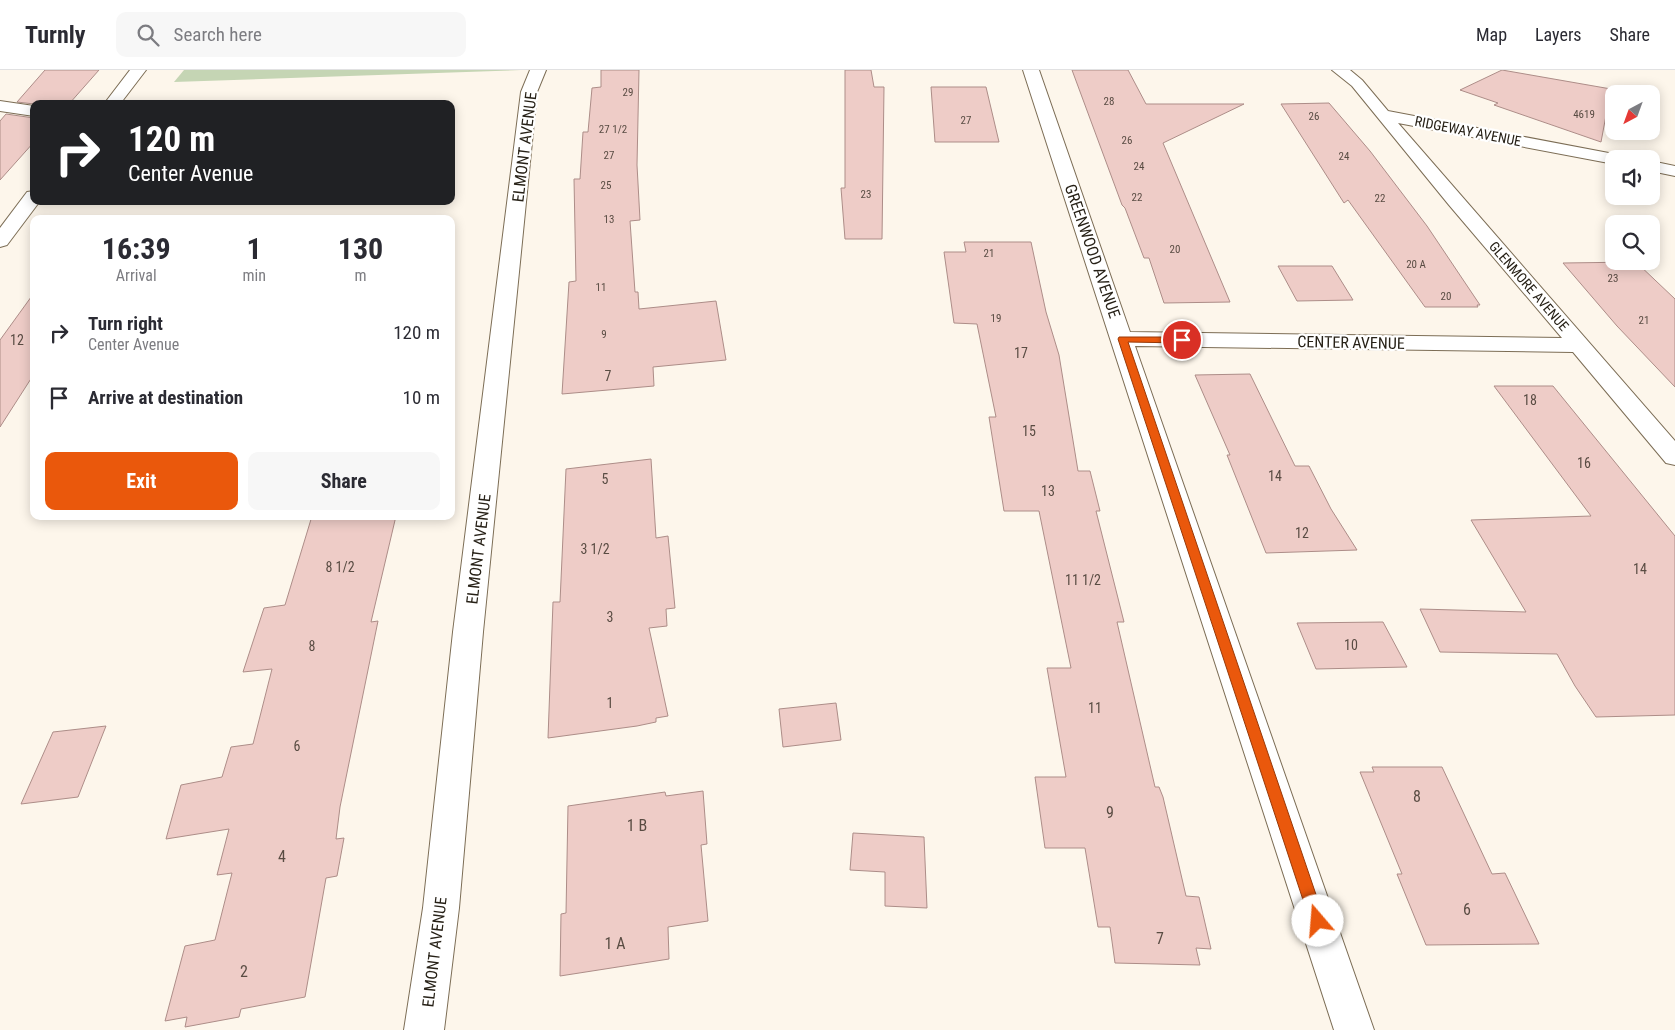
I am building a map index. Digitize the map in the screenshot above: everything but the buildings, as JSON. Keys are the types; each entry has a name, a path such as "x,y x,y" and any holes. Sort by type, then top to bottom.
{"street":[{"path":"115,100 138,70"},
{"name":"ELMONT AVENUE","path":"424,1030 440,908 468,632 529,92 538,70"},
{"name":"GREENWOOD AVENUE","path":"1031,70 1354,1030"},
{"path":"1340,70 1357,83 1384,115"},
{"path":"0,106 30,110"},
{"name":"RIDGEWAY AVENUE","path":"1384,115 1605,157"},
{"name":"GLENMORE AVENUE","path":"1384,115 1436,180 1581,345 1675,456"},
{"path":"1660,168 1675,171"},
{"path":"0,241 30,201"},
{"name":"CENTER AVENUE","path":"1122,339 1581,345"}],"green space":[{"path":"184,70 521,70 174,82"}],"route":[{"path":"1182,340 1122,339 1318,921"}]}
